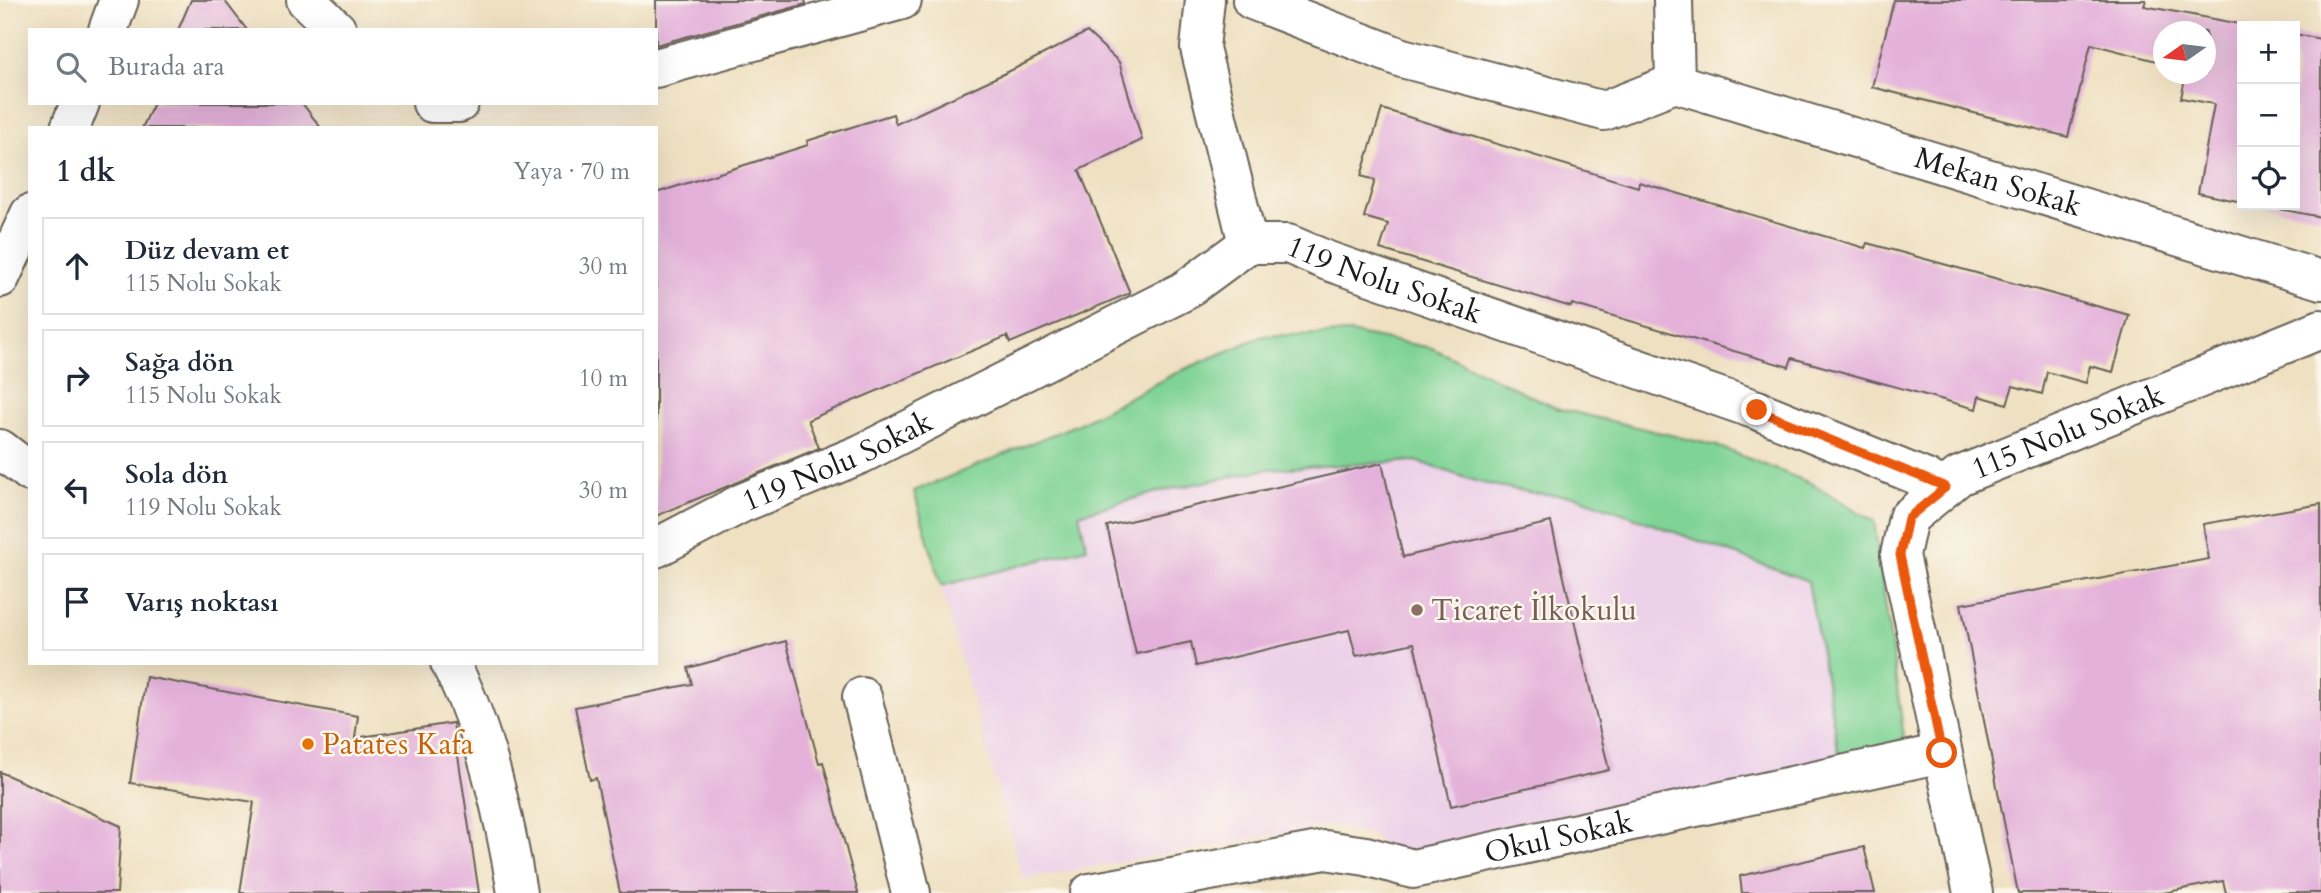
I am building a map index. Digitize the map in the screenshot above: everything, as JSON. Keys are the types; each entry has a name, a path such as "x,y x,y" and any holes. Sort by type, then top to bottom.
{"street":[{"path":"109,28 119,0"},
{"path":"306,0 335,28"},
{"path":"658,67 902,0"},
{"path":"1205,0 1200,48 1248,244"},
{"path":"1252,0 1402,58 1604,111 1675,83 1673,0"},
{"name":"Mekan Sokak","path":"1675,83 2321,280"},
{"path":"72,126 79,105"},
{"path":"0,278 28,218"},
{"name":"119 Nolu Sokak","path":"658,547 742,503 861,454 1184,291 1248,244 1288,244 1328,261 1757,410 1946,487"},
{"name":"115 Nolu Sokak","path":"1973,893 1900,555 1908,518 1946,487 1972,471 2321,329"},
{"path":"0,449 28,470"},
{"path":"451,665 469,697 511,851 517,893"},
{"path":"862,697 911,893"},
{"name":"Okul Sokak","path":"1090,893 1325,849 1416,881 1942,753"}],"shaded area":[{"name":"Ticaret İlkokulu","path":"1350,333 1432,348 1556,408 1717,446 1810,483 1874,521 1904,737 1834,796 1578,843 1400,860 1373,836 1330,825 1023,879 914,491 1078,424 1178,372 1263,336"}],"green space":[{"path":"1350,333 1432,348 1556,408 1717,446 1810,483 1874,521 1904,737 1845,787 1808,581 1576,496 1538,494 1478,482 1416,461 1267,469 1161,491 1079,514 1087,548 941,586 914,491 1078,424 1178,372 1263,336"}],"building":[{"path":"191,0 224,0 245,28 179,28"},
{"path":"656,0 805,0 806,4 658,44"},
{"path":"1894,0 2146,0 2144,6 2237,23 2237,201 2198,193 2214,104 2181,98 2184,84 2216,84 2216,21 2153,21 2153,60 2091,44 2068,137 1872,87"},
{"path":"1087,32 1119,62 1142,140 1079,170 1130,293 1010,343 1007,336 808,420 819,448 658,515 658,192 808,145 807,141 893,114 896,124"},
{"path":"2300,35 2321,39 2321,217 2284,210 2300,210"},
{"path":"153,105 304,105 319,126 143,126"},
{"path":"1382,109 1638,187 1639,182 1865,248 1867,243 2129,315 2113,372 2090,366 2086,383 2047,372 2042,394 2013,386 2007,404 1979,396 1976,409 1792,358 1789,367 1572,304 1571,307 1380,249 1388,224 1364,217 1375,180 1361,176"},
{"path":"1382,463 1403,557 1551,522 1609,770 1451,806 1414,643 1356,656 1349,630 1196,666 1191,642 1136,654 1107,526"},
{"path":"2321,504 2321,893 2226,893 2223,881 2163,893 2018,893 1961,604 2209,559 2203,524"},
{"path":"786,641 819,763 823,762 858,893 620,893 596,778 590,780 575,707 692,684 688,668"},
{"path":"146,677 358,716 355,738 453,723 479,893 240,893 254,802 130,783"},
{"path":"0,772 121,826 117,893 0,893"},
{"path":"1864,847 1875,893 1742,893 1740,876"}],"place":[{"name":"Ticaret İlkokulu","path":"1417,610"},
{"name":"Patates Kafa","path":"308,744"}],"route":[{"path":"1757,410 1946,487 1908,518 1900,555 1942,753"}]}
